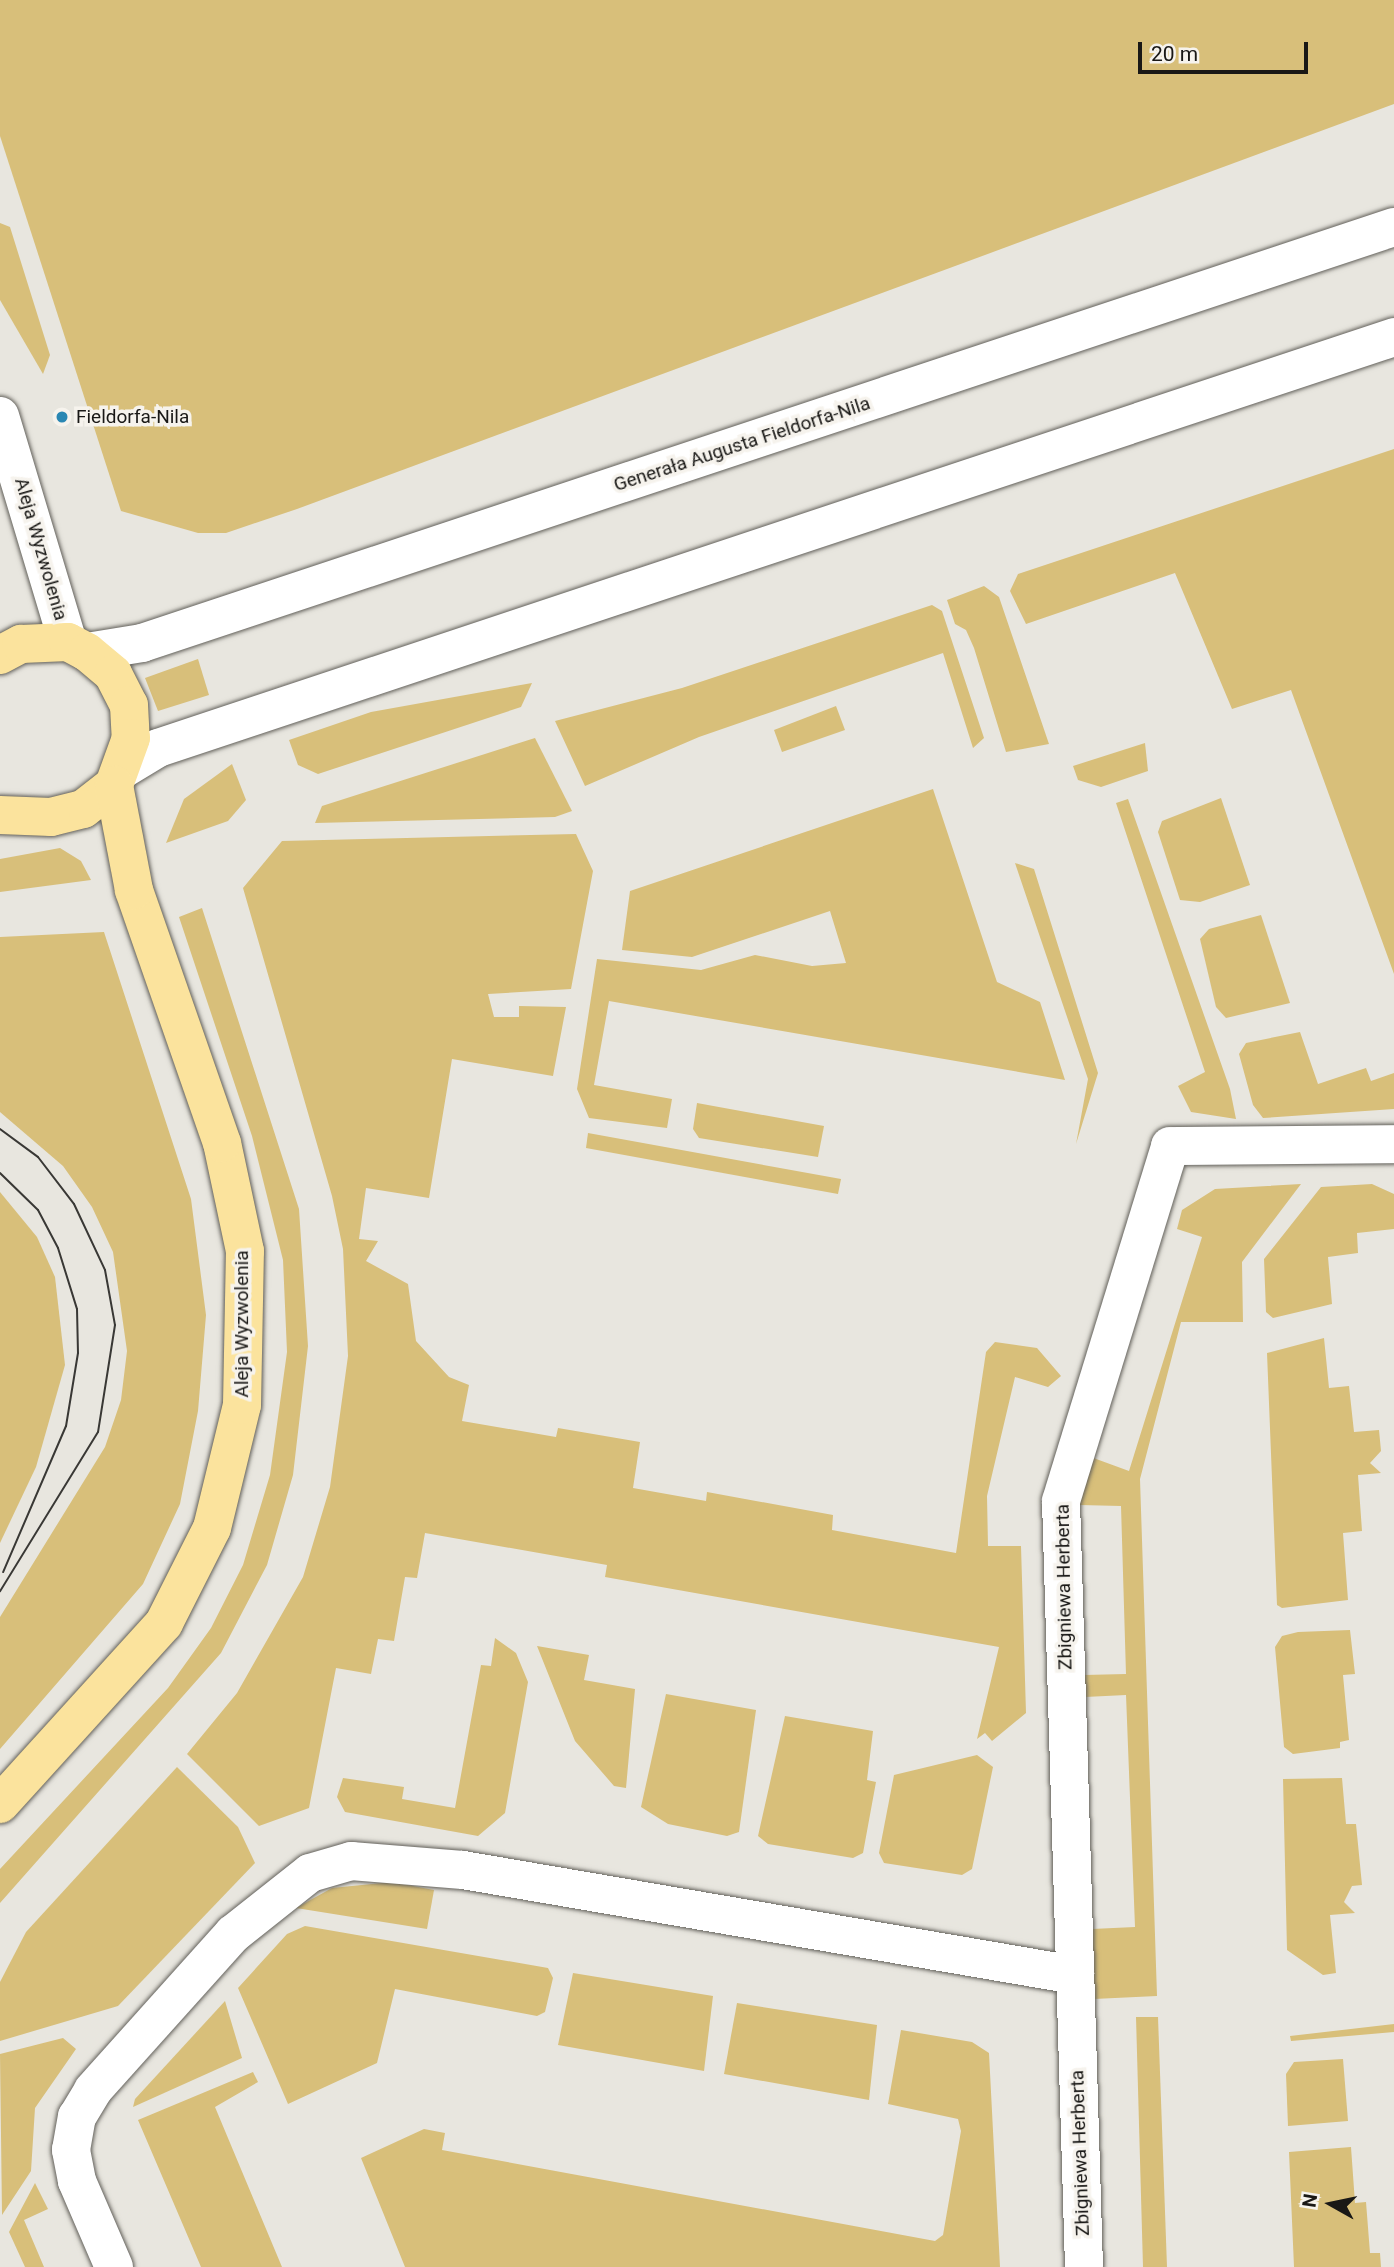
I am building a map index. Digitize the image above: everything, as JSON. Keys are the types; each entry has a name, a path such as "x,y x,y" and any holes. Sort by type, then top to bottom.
{"main road":[{"name":"Generała Augusta Fieldorfa-Nila","path":"0,655 21,644 77,647"},
{"path":"0,816 51,817 83,809 117,778 131,738 128,705 113,674 77,647"},
{"name":"Aleja Wyzwolenia","path":"0,1804 164,1623 212,1528 243,1405 245,1251 222,1143 134,890 117,778"}],"street":[{"name":"Generała Augusta Fieldorfa-Nila","path":"77,647 142,643 1394,227"},
{"path":"117,778 158,747 1394,337"},
{"name":"Aleja Wyzwolenia","path":"0,416 77,647"},
{"name":"Zbigniewa Herberta","path":"1084,2267 1061,1501 1170,1146 1394,1144"},
{"path":"114,2267 76,2181 71,2150 77,2117 93,2090 233,1934 310,1872 351,1861 463,1870 1075,1975"}],"shaded area":[{"path":"0,0 1394,0 1394,104 297,509 226,533 198,533 121,511 0,136"},
{"path":"0,223 10,227 50,355 43,374 0,300"},
{"path":"1394,449 1394,974 1291,690 1232,709 1175,573 1026,624 1010,591 1018,574"},
{"path":"984,586 999,597 1049,744 1006,752 974,648 966,630 955,624 947,600"},
{"path":"932,605 942,611 984,738 973,748 943,653 699,737 585,786 555,721 682,688"},
{"path":"198,659 209,695 158,711 145,678"},
{"path":"532,683 521,707 318,774 298,765 289,740 371,712"},
{"path":"836,706 845,730 782,752 774,730"},
{"path":"535,738 572,811 555,817 315,823 322,806"},
{"path":"1145,743 1148,771 1101,787 1078,780 1073,766"},
{"path":"232,764 246,800 228,821 166,843 184,799"},
{"path":"933,789 997,982 1040,1002 1065,1080 609,1001 594,1085 672,1099 667,1128 589,1118 577,1089 597,959 701,970 755,955 812,966 846,963 830,911 692,957 622,950 630,891"},
{"path":"1221,798 1250,885 1200,902 1180,900 1158,832 1162,821"},
{"path":"1128,799 1230,1089 1236,1119 1191,1112 1178,1086 1205,1072 1116,803"},
{"path":"576,834 593,871 571,989 488,994 494,1017 519,1017 519,1006 566,1007 553,1076 452,1059 429,1198 366,1188 359,1239 378,1241 366,1261 408,1284 416,1341 449,1377 469,1385 462,1421 556,1437 558,1428 640,1442 633,1488 706,1501 707,1492 833,1515 832,1530 956,1553 986,1352 995,1342 1037,1348 1061,1376 1048,1387 1015,1377 987,1496 988,1546 1021,1546 1026,1713 992,1741 985,1733 977,1739 999,1647 605,1577 607,1565 425,1533 417,1578 405,1577 394,1641 378,1639 371,1674 336,1668 309,1808 259,1826 187,1754 237,1693 303,1577 330,1487 348,1356 343,1249 332,1196 243,888 282,841"},
{"path":"60,848 81,861 91,880 0,892 0,859"},
{"path":"1015,863 1034,869 1098,1073 1076,1144 1088,1079"},
{"path":"202,908 299,1209 308,1346 293,1475 267,1565 221,1653 0,1903 0,1869 168,1688 211,1628 243,1565 270,1475 287,1352 283,1260 252,1136 179,917"},
{"path":"1261,915 1290,1003 1226,1018 1216,1007 1200,939 1209,929"},
{"path":"104,932 191,1199 206,1315 198,1411 180,1504 143,1584 0,1749 0,1617 105,1447 121,1400 127,1351 113,1252 92,1207 63,1166 0,1112 0,937"},
{"path":"1300,1032 1318,1084 1366,1068 1371,1081 1394,1073 1394,1109 1263,1118 1253,1105 1239,1054 1246,1043"},
{"path":"697,1103 824,1126 818,1157 699,1138 693,1129"},
{"path":"588,1133 841,1179 838,1194 586,1148"},
{"path":"1301,1184 1242,1262 1243,1322 1181,1322 1140,1479 1157,1996 1094,1999 1092,1929 1135,1927 1126,1695 1085,1697 1084,1675 1126,1674 1121,1506 1080,1505 1088,1456 1129,1471 1202,1237 1177,1229 1182,1210 1215,1189"},
{"path":"1372,1184 1394,1194 1394,1229 1357,1233 1358,1253 1328,1257 1332,1304 1273,1318 1266,1312 1264,1259 1321,1187"},
{"path":"0,1192 37,1237 55,1277 65,1365 36,1467 0,1543"},
{"path":"1324,1338 1329,1388 1349,1386 1354,1432 1379,1430 1381,1451 1370,1463 1381,1473 1358,1475 1362,1531 1343,1533 1348,1600 1282,1608 1277,1605 1267,1353"},
{"path":"1350,1630 1355,1674 1343,1675 1349,1740 1340,1742 1340,1748 1293,1754 1284,1747 1275,1647 1282,1636 1298,1632"},
{"path":"495,1638 516,1653 528,1682 505,1813 478,1836 345,1812 337,1797 343,1778 404,1787 402,1799 455,1808 481,1665 491,1666"},
{"path":"537,1646 589,1655 584,1680 635,1689 626,1788 614,1786 575,1741"},
{"path":"666,1694 756,1710 739,1832 727,1836 668,1824 641,1807"},
{"path":"785,1716 873,1731 867,1780 876,1782 863,1853 853,1858 768,1844 758,1836"},
{"path":"977,1755 993,1767 972,1869 962,1875 884,1863 879,1853 894,1775"},
{"path":"177,1767 238,1827 255,1863 118,2006 0,2041 0,1982 26,1932"},
{"path":"1342,1778 1346,1824 1356,1824 1362,1885 1352,1886 1344,1902 1355,1913 1330,1915 1336,1973 1323,1975 1287,1950 1283,1779"},
{"path":"392,1882 434,1890 427,1929 296,1908 332,1888"},
{"path":"305,1926 548,1968 553,1978 545,2012 537,2016 395,1989 377,2063 288,2104 238,1988 287,1934"},
{"path":"573,1973 713,1996 704,2071 558,2045"},
{"path":"225,2001 242,2058 133,2107 135,2099"},
{"path":"737,2003 877,2025 869,2100 724,2074"},
{"path":"1136,2017 1158,2017 1167,2267 1143,2267"},
{"path":"1394,2024 1394,2032 1291,2041 1290,2036"},
{"path":"901,2030 972,2042 989,2053 1000,2267 405,2267 361,2158 424,2129 445,2133 442,2150 935,2241 943,2235 961,2131 958,2119 888,2104"},
{"path":"63,2038 76,2049 35,2108 31,2171 2,2215 0,2054"},
{"path":"1343,2059 1348,2121 1288,2126 1286,2074 1294,2062"},
{"path":"253,2072 258,2082 215,2107 282,2267 201,2267 138,2120"},
{"path":"1351,2147 1355,2203 1366,2202 1370,2253 1380,2253 1381,2267 1294,2267 1289,2152"},
{"path":"35,2183 48,2209 24,2220 44,2267 25,2267 9,2232"}],"tram line":[{"path":"0,1129 38,1157 74,1204 105,1270 115,1325 98,1432 0,1591"},
{"path":"0,1173 38,1210 58,1248 77,1309 78,1353 66,1426 3,1572"}],"place":[{"name":"Fieldorfa-Nila","path":"62,417"}]}
